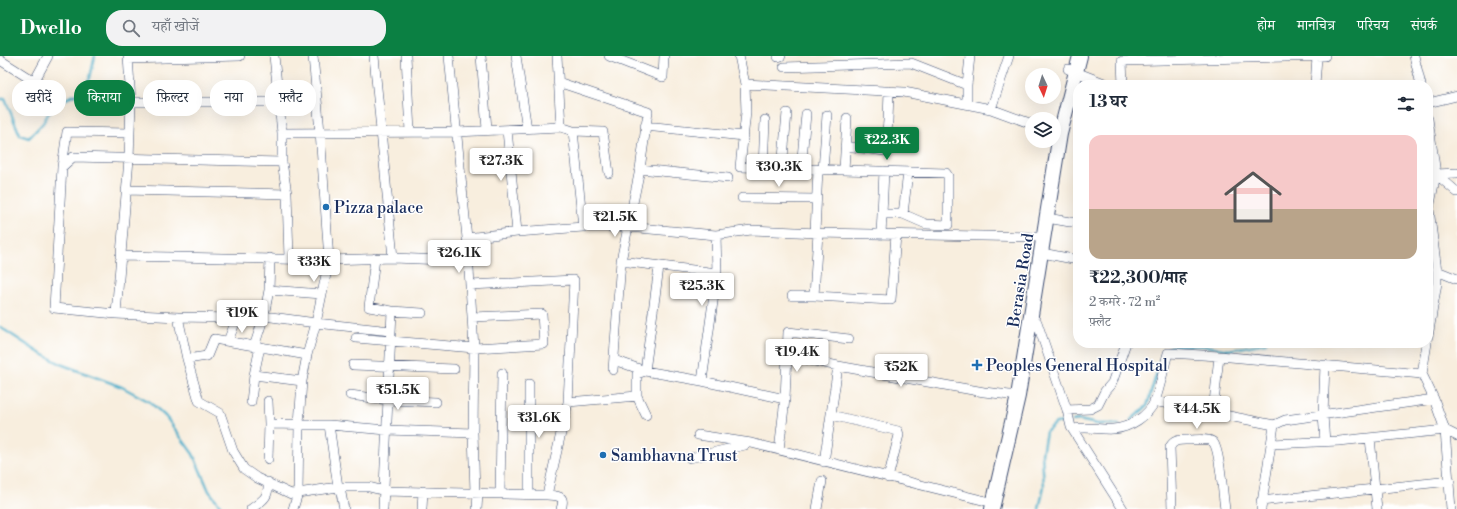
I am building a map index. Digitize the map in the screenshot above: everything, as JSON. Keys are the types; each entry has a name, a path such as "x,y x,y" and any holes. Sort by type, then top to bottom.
{"main road":[{"name":"Berasia Road","path":"1060,112 1072,66 1080,56"},
{"name":"Berasia Road","path":"1014,396 1040,238 1053,148"},
{"name":"Berasia Road","path":"989,505 1031,316 1042,254 1040,238 1047,218 1054,148"}],"street":[{"path":"36,80 48,56"},
{"path":"130,80 128,57 240,56"},
{"path":"274,56 276,80"},
{"path":"293,509 298,493 299,424 302,381 330,260 320,132 312,56"},
{"path":"374,56 393,258"},
{"path":"406,56 410,132"},
{"path":"449,56 469,262 474,348 473,433 477,509"},
{"path":"481,56 487,130"},
{"path":"516,56 527,129"},
{"path":"557,56 561,127"},
{"path":"609,56 663,77 664,56"},
{"path":"739,56 745,84 746,112 740,167 946,173 948,176 948,235"},
{"path":"967,104 970,56"},
{"path":"991,109 1009,56"},
{"path":"1123,80 1122,61 1321,56 1316,80"},
{"path":"1414,56 1420,80"},
{"path":"784,67 911,59 967,85"},
{"path":"1,65 31,80"},
{"path":"1072,66 1099,80"},
{"path":"558,82 648,112 640,169 621,261 613,370"},
{"path":"745,84 904,92 991,109 1025,121"},
{"path":"845,146 885,151 889,91"},
{"path":"1433,102 1457,96"},
{"path":"135,102 265,102"},
{"path":"782,169 786,113"},
{"path":"801,169 806,114"},
{"path":"814,296 817,232 816,199 827,115"},
{"path":"116,314 129,159 131,116"},
{"path":"280,116 282,133 282,162 287,194 289,258"},
{"path":"844,170 847,118"},
{"path":"763,168 765,120"},
{"path":"645,126 744,136"},
{"path":"282,133 381,131 456,132 561,127 573,131 603,132 609,173"},
{"path":"507,130 516,232"},
{"path":"573,131 583,227"},
{"path":"130,133 67,132 62,167 54,308 116,314 178,317 237,318 264,316 391,331"},
{"path":"1433,153 1436,174 1433,189"},
{"path":"62,167 73,157 282,162"},
{"path":"640,169 728,178"},
{"path":"881,234 884,171"},
{"path":"903,214 908,172"},
{"path":"1436,174 1457,173"},
{"path":"1436,174 1457,192"},
{"path":"126,190 287,194"},
{"path":"742,198 816,199"},
{"path":"883,214 903,214 926,224 948,225"},
{"path":"1047,218 1073,222"},
{"path":"467,238 516,232 583,227 628,227 716,234 751,230 1040,238"},
{"path":"702,381 717,273 716,234"},
{"path":"792,296 891,300 896,235"},
{"path":"1433,240 1437,271 1433,281"},
{"path":"1042,254 1073,259"},
{"path":"120,256 289,258 330,260 393,258 469,262"},
{"path":"251,402 257,347 269,290 270,258"},
{"path":"376,258 369,307 392,311 422,313"},
{"path":"621,261 659,267 717,273"},
{"path":"645,371 659,267"},
{"path":"1437,271 1457,279"},
{"path":"470,285 574,280 568,402 547,495"},
{"path":"269,290 322,294"},
{"path":"383,509 392,311"},
{"path":"356,338 474,348 544,344 542,314 472,317"},
{"path":"1031,316 1037,322 1072,428 1123,509"},
{"path":"178,317 187,359 199,401 220,412 233,451 244,469 257,478 291,494 338,487 369,487 385,491 476,492 560,496 563,503 561,509"},
{"path":"228,342 237,318"},
{"path":"779,450 785,399 788,332 849,339"},
{"path":"187,359 207,356 214,339 307,355"},
{"path":"1068,413 1090,409 1098,405 1104,392 1112,383 1124,348"},
{"path":"1426,348 1422,374 1434,399 1445,430 1451,509"},
{"path":"1072,428 1114,429 1132,424 1143,416 1154,401 1168,353 1219,356 1422,374"},
{"path":"787,355 983,396 1014,396"},
{"path":"1213,412 1219,356"},
{"path":"614,360 645,371 702,381 785,399"},
{"path":"353,364 454,369"},
{"path":"1325,365 1323,415 1325,442"},
{"path":"824,462 838,366"},
{"path":"645,371 637,374 637,396 646,415"},
{"path":"500,493 502,374"},
{"path":"254,375 302,381"},
{"path":"529,384 529,494"},
{"path":"350,395 388,400 436,402"},
{"path":"568,402 637,396"},
{"path":"1154,401 1274,425 1285,420 1434,399"},
{"path":"268,401 268,459"},
{"path":"831,415 898,431 899,435 888,478"},
{"path":"269,424 329,425 387,430 473,433"},
{"path":"329,425 338,487 341,492 344,509"},
{"path":"1274,425 1261,505 1450,481"},
{"path":"1271,444 1325,442 1445,430 1457,436"},
{"path":"698,435 751,443 989,505"},
{"path":"1370,438 1377,509"},
{"path":"1172,509 1170,446 1171,443 1179,440 1209,441 1214,444 1218,453 1225,509"},
{"path":"690,458 751,443"},
{"path":"817,509 822,481"},
{"path":"251,509 268,494 268,482"},
{"path":"422,509 423,491"}],"waterway":[{"path":"0,99 5,99 20,135 29,138 43,123 57,103 81,92 90,78 95,56"},
{"path":"0,327 38,352 63,365 122,387 150,402 166,417 193,454 209,491 223,509"},
{"path":"1131,420 1147,406 1161,358 1164,351 1169,348"},
{"path":"1217,348 1229,350 1240,348"},
{"path":"1073,421 1079,420 1097,424 1119,424"},
{"path":"1039,509 1044,486 1042,454 1046,432 1056,423 1068,422"}],"place":[{"name":"Pizza palace","path":"326,207"},
{"name":"Peoples General Hospital","path":"977,365"},
{"name":"Sambhavna Trust","path":"603,455"}]}
